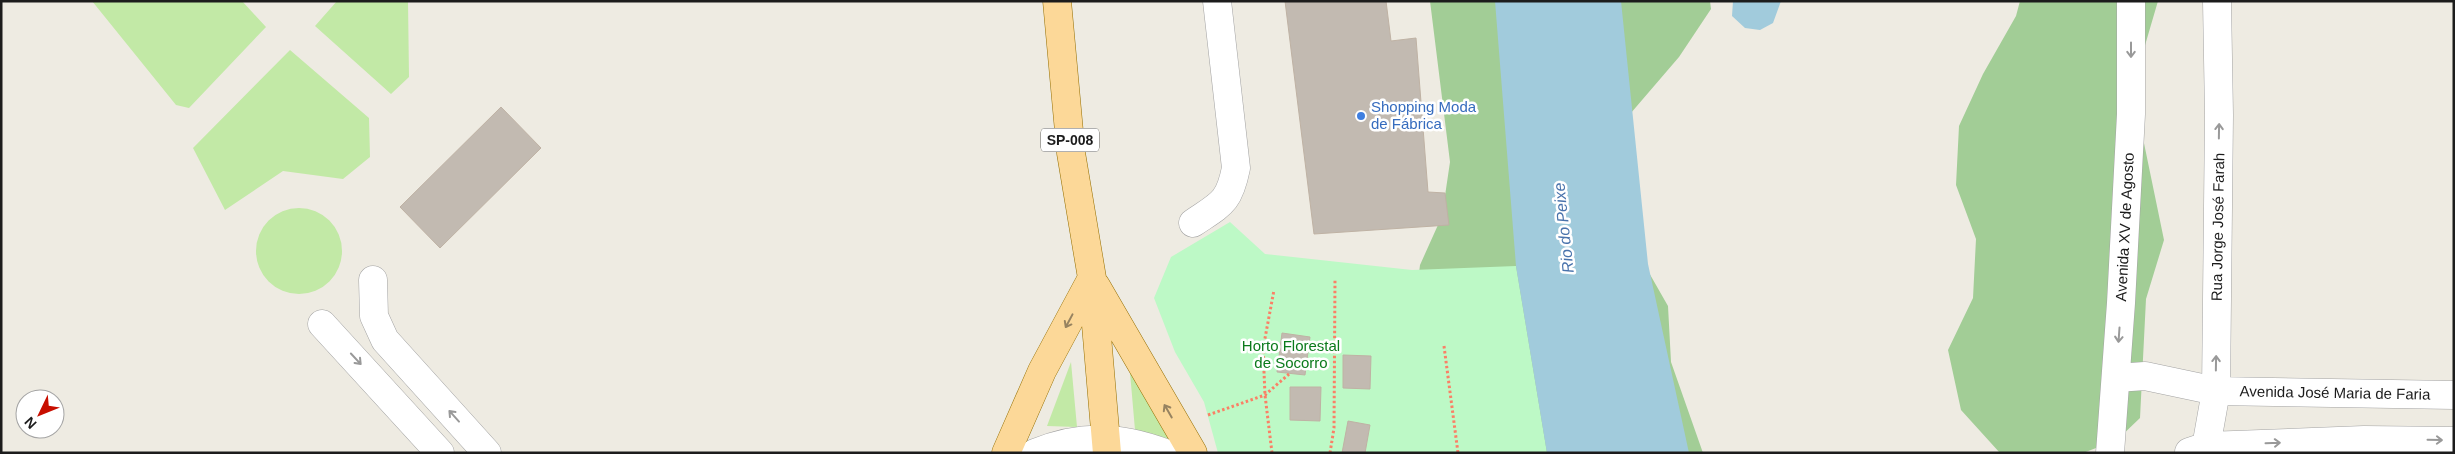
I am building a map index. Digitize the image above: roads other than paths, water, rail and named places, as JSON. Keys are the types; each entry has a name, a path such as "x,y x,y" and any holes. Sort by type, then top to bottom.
{"main road":[{"name":"SP-008","path":"1057,1 1072,153 1092,278 1106,445"},
{"path":"1006,453 1042,371 1092,278"},
{"path":"1092,278 1193,453"}],"street":[{"path":"1193,223 1224,202 1232,187 1236,168 1217,1"},
{"name":"Avenida XV de Agosto","path":"2111,452 2132,114 2131,1"},
{"name":"Rua Jorge José Farah","path":"2200,451 2216,391 2219,115 2217,1"},
{"path":"373,280 374,316 385,340 486,453"},
{"path":"322,324 356,358 440,453"},
{"name":"Avenida José Maria de Faria","path":"2116,378 2145,376 2216,391 2454,395"},
{"path":"2200,451 2364,440 2454,441"},
{"path":"1035,453 1067,443 1106,445 1165,453"}],"water":[{"name":"Rio do Peixe","path":"1495,1 1621,1 1648,264 1689,453 1547,453 1516,266"},
{"path":"1733,1 1781,1 1773,23 1760,30 1745,28 1732,16"}],"place":[{"name":"Shopping Moda de Fábrica","path":"1361,116"}],"park label":[{"name":"Horto Florestal de Socorro","path":"1291,354"}]}
